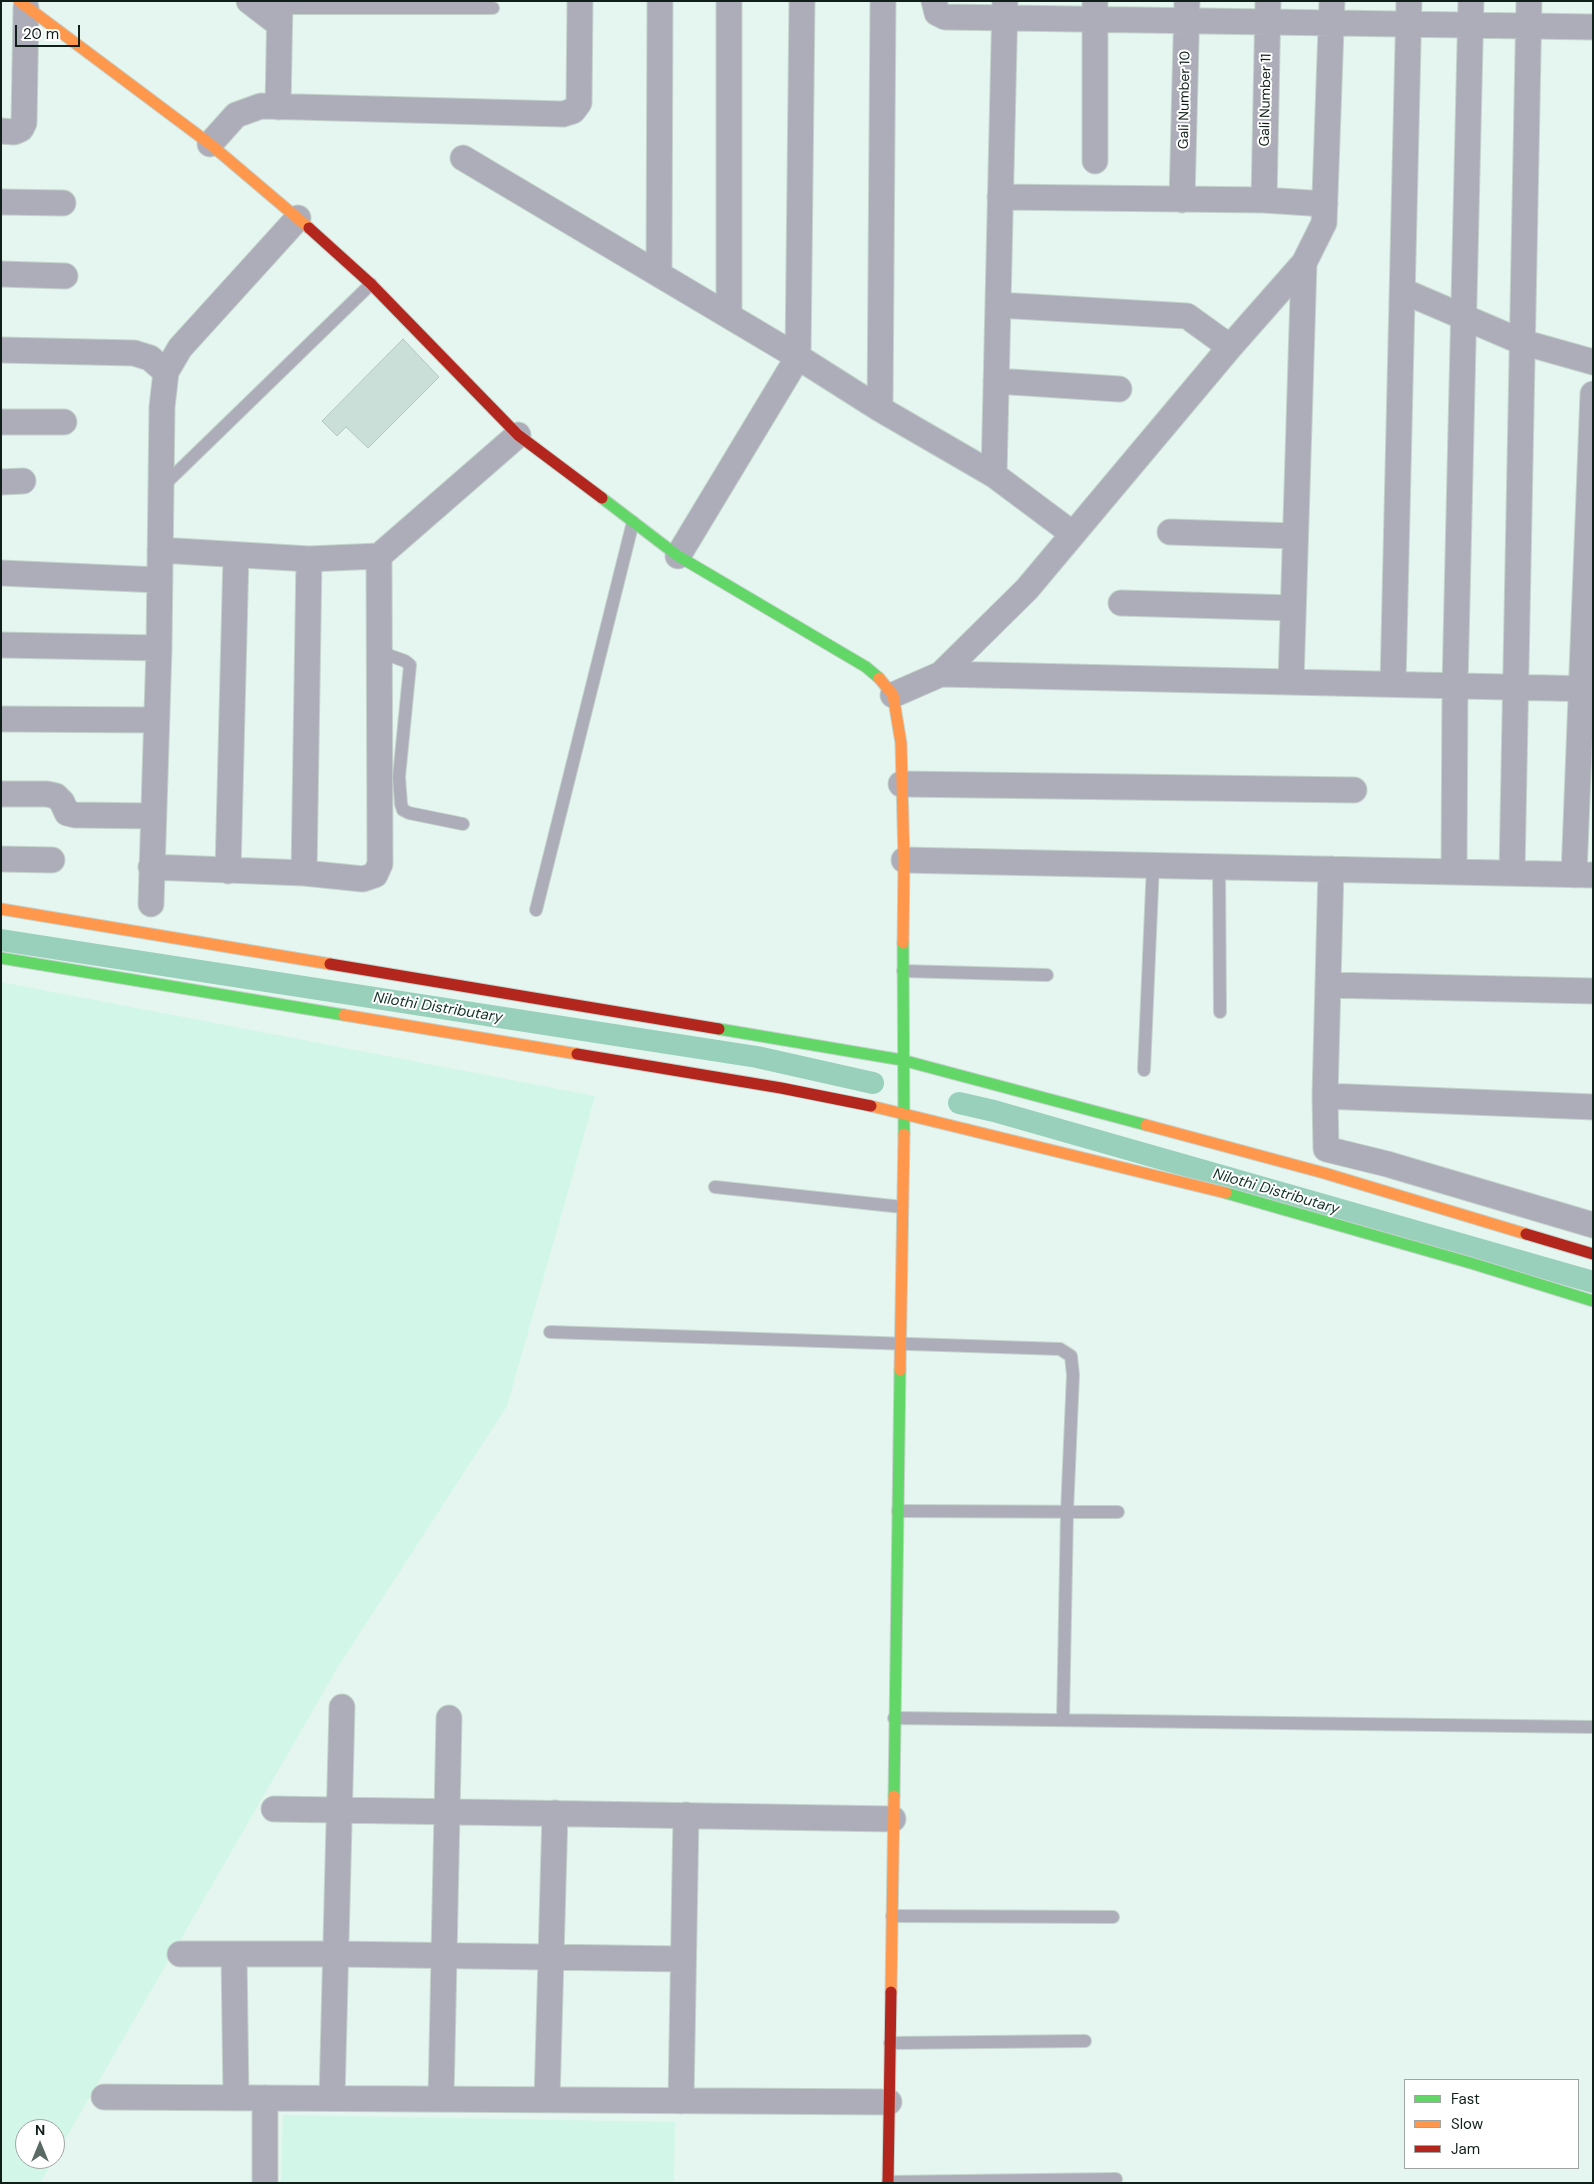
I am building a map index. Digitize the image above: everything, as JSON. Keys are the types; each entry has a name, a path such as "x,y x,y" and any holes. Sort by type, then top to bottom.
{"street":[{"path":"249,1 280,11 278,107"},
{"path":"210,144 236,116 261,106 563,114 574,111 578,103 580,1"},
{"path":"659,274 660,1"},
{"path":"729,1 729,316"},
{"path":"678,556 798,357 802,1"},
{"path":"880,409 883,1"},
{"path":"934,1 937,14 945,17 1005,10 1471,13 1528,26 1593,27"},
{"path":"1512,873 1529,1"},
{"path":"1,131 14,132 21,129 24,123 12,65 22,4 210,144 298,218 371,284 518,434 678,556 866,667 880,679 893,695 901,742 904,860 902,1060 904,1113 888,2182"},
{"path":"994,475 1005,10"},
{"path":"1094,10 1095,161"},
{"name":"Gali Number 10","path":"1182,200 1186,11"},
{"name":"Gali Number 11","path":"1264,200 1268,12"},
{"path":"893,695 941,674 1027,589 1230,347 1304,263 1324,223 1332,12"},
{"path":"1393,684 1409,13"},
{"path":"1454,871 1455,686 1471,13"},
{"path":"463,158 798,357 880,409 994,475 1073,534"},
{"path":"1000,197 1264,200 1325,204"},
{"path":"1,202 63,204"},
{"path":"151,904 160,580 162,407 166,372 180,348 298,218"},
{"path":"1291,682 1304,263"},
{"path":"1,274 66,276"},
{"path":"1403,292 1522,342 1593,362"},
{"path":"998,305 1187,316 1230,347"},
{"path":"1,350 134,353 150,358 166,372"},
{"path":"996,381 1119,389"},
{"path":"904,860 1583,875 1593,394"},
{"path":"1,422 64,422"},
{"path":"160,550 309,559 379,556 518,434"},
{"path":"1170,532 1295,536"},
{"path":"228,871 236,555"},
{"path":"151,867 304,873 363,879 375,875 380,864 379,556"},
{"path":"304,873 309,559"},
{"path":"1,573 160,580"},
{"path":"1121,603 1293,608"},
{"path":"1,645 158,648"},
{"path":"941,674 1588,689"},
{"path":"1,718 156,720"},
{"path":"901,784 1354,790"},
{"path":"1,794 47,794 56,796 62,802 67,813 75,815 153,816"},
{"path":"1,859 52,860"},
{"path":"1324,1173 1331,869"},
{"path":"1,908 902,1060 1324,1173 1593,1254"},
{"path":"1,958 781,1088 904,1113 1190,1183 1465,1261 1593,1301"},
{"path":"1328,985 1593,991"},
{"path":"1325,1096 1593,1107"},
{"path":"1326,1149 1387,1164 1593,1225"},
{"path":"332,2098 342,1707"},
{"path":"441,2099 448,1718"},
{"path":"274,1809 446,1810 893,1819"},
{"path":"547,2100 556,1812"},
{"path":"681,2101 686,1815"},
{"path":"180,1954 445,1955 683,1959"},
{"path":"234,1954 236,2098"},
{"path":"104,2097 889,2102"},
{"path":"265,2098 265,2183"}],"lane":[{"path":"280,11 493,8"},
{"path":"161,488 371,284"},
{"path":"536,910 633,522"},
{"path":"380,652 405,661 410,665 399,776 403,810 409,813 463,824"},
{"path":"1144,1070 1153,865"},
{"path":"1219,867 1220,1012"},
{"path":"903,971 1047,975"},
{"path":"715,1186 902,1206"},
{"path":"550,1332 1060,1349 1071,1356 1073,1375 1067,1512 1063,1720"},
{"path":"898,1511 1118,1512"},
{"path":"894,1718 1593,1727"},
{"path":"892,1916 1113,1917"},
{"path":"890,2042 1085,2042"},
{"path":"888,2182 1116,2179"}],"shaded area":[{"path":"1,982 595,1096 507,1406 339,1665 65,2140 65,2119 15,2119 15,2169 48,2169 40,2183 1,2183"},
{"path":"283,2115 675,2122 674,2183 281,2183"}],"building":[{"path":"403,339 439,377 368,448 346,427 337,436 322,421"}],"waterway":[{"name":"Nilothi Distributary","path":"1,940 757,1057 873,1083"},
{"name":"Nilothi Distributary","path":"959,1103 994,1111 1593,1282"}],"traffic: fast":[{"path":"602,498 678,556 866,667 879,678"},
{"path":"903,943 904,1134"},
{"path":"1,958 344,1015"},
{"path":"719,1029 902,1060 1146,1125"},
{"path":"1226,1193 1474,1264 1593,1301"},
{"path":"894,1796 900,1370"}],"traffic: slow":[{"path":"19,1 210,144 309,228"},
{"path":"879,678 893,695 901,743 904,860 903,943"},
{"path":"1,909 330,964"},
{"path":"344,1015 577,1054"},
{"path":"871,1106 1226,1193"},
{"path":"1146,1125 1324,1173 1526,1234"},
{"path":"900,1370 904,1134"},
{"path":"891,1992 894,1796"}],"traffic: jam":[{"path":"309,228 371,284 518,435 602,498"},
{"path":"330,964 719,1029"},
{"path":"577,1054 781,1088 871,1106"},
{"path":"1526,1234 1593,1254"},
{"path":"888,2183 891,1992"}]}
